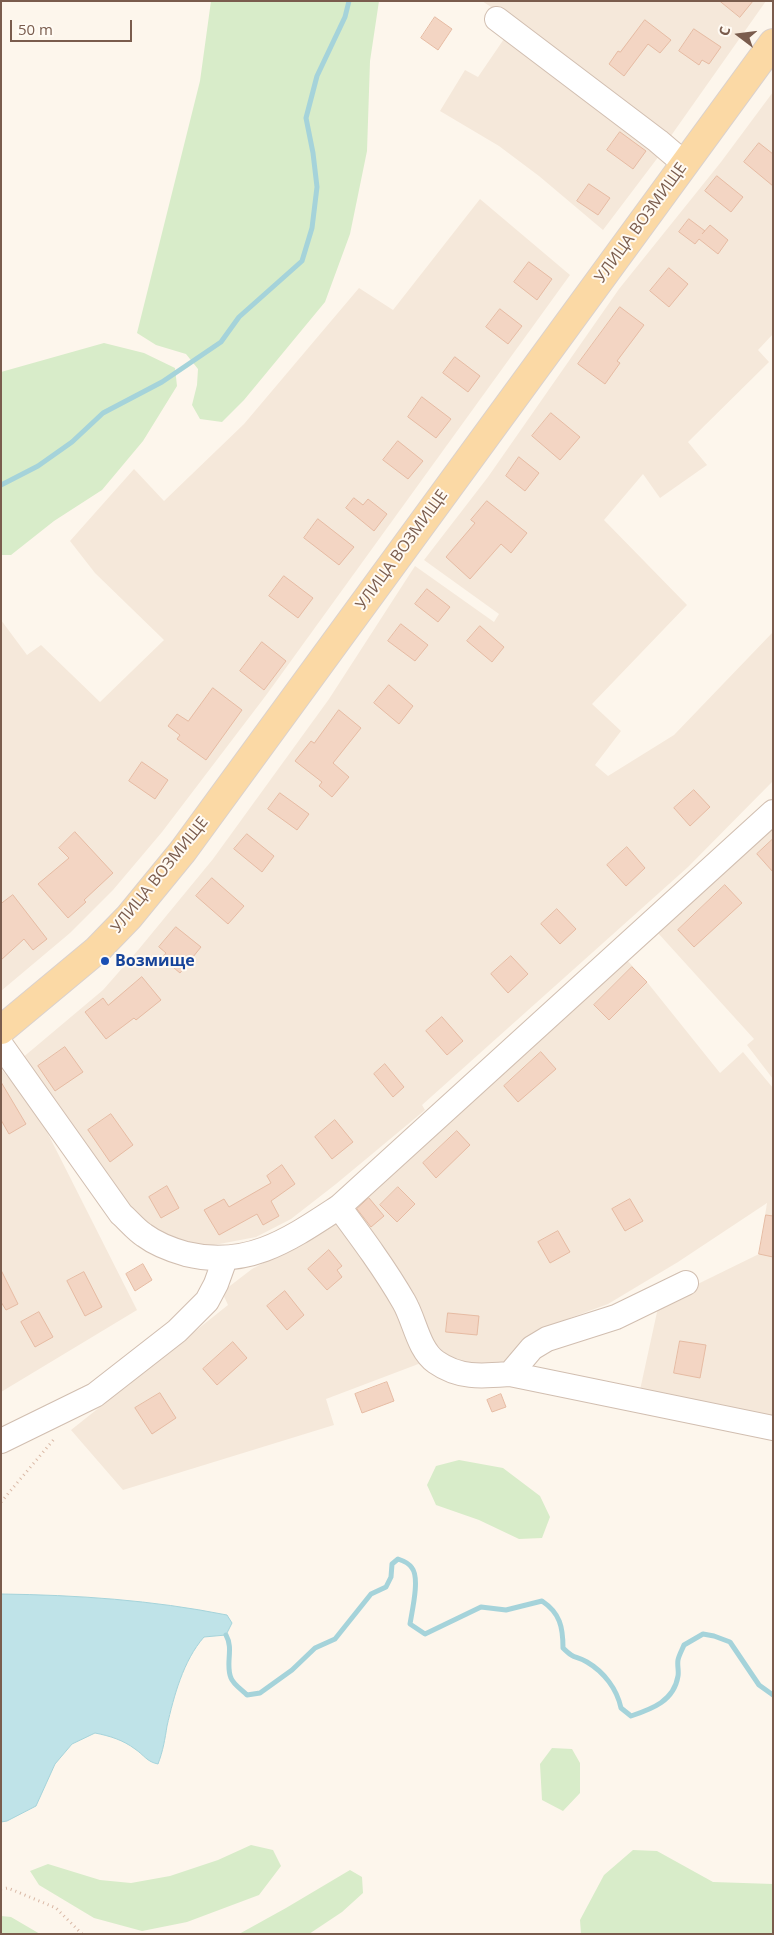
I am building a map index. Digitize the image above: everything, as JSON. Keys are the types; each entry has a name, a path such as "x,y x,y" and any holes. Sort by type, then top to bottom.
{"main road":[{"name":"УЛИЦА ВОЗМИЩЕ","path":"1,1030 97,950 129,917 183,851 773,43"}],"street":[{"path":"497,20 658,141 685,164"},
{"path":"1,1045 121,1214 144,1236 171,1250 200,1257 225,1259 246,1256 268,1248 339,1207 773,812"},
{"path":"339,1207 376,1258 405,1303 425,1351 436,1362 458,1373 477,1377 510,1374 773,1428"},
{"path":"1,1441 95,1396 176,1331 207,1301 216,1284 225,1259"},
{"path":"510,1374 532,1348 547,1339 616,1317 686,1283"}],"path":[{"path":"1,1502 23,1473 59,1433"},
{"path":"1,1889 8,1888 56,1908 82,1934"}],"shaded area":[{"path":"482,1 766,1 668,140 547,44"},
{"path":"506,36 662,152 603,230 539,176 499,146 440,111 465,70 478,77"},
{"path":"773,92 773,334 758,350 769,362 688,442 707,465 660,498 643,474 604,520 687,605 592,704 621,731 595,765 608,776 674,735 773,632 773,781 688,867 422,1105 425,1110 291,1219 256,1237 214,1245 200,1245 176,1240 150,1228 127,1206 21,1059 103,990 213,859 329,699 415,566 494,622 499,614 424,560 488,477 619,289 721,162"},
{"path":"480,199 570,275 267,694 162,832 113,890 70,933 1,991 1,620 27,655 41,645 100,702 164,640 95,573 70,541 134,469 164,501 244,424 359,288 393,310"},
{"path":"773,825 773,1079 747,1045 754,1039 658,933"},
{"path":"626,959 647,982 720,1073 743,1052 773,1088 773,1417 640,1390 659,1303 759,1254 767,1203 678,1262 608,1304 532,1335 509,1361 482,1367 450,1358 435,1343 415,1307 419,1302 370,1228 354,1210"},
{"path":"1,1069 37,1112 137,1310 1,1392"},
{"path":"332,1219 347,1227 387,1284 421,1363 326,1399 334,1425 123,1490 71,1430 228,1305 222,1292 252,1269 277,1256"}],"green space":[{"path":"211,1 379,1 370,61 367,151 350,234 325,302 244,400 222,422 200,419 192,405 197,385 198,369 186,354 156,345 137,333 200,81"},
{"path":"104,343 144,353 175,368 177,386 143,441 102,490 54,521 11,555 1,555 1,372"},
{"path":"459,1460 503,1468 540,1496 550,1517 542,1538 519,1539 479,1520 436,1505 427,1485 436,1466"},
{"path":"552,1748 572,1749 580,1763 580,1793 563,1811 542,1800 540,1764"},
{"path":"251,1845 273,1850 281,1866 259,1895 187,1922 142,1931 94,1918 39,1885 30,1871 48,1864 100,1880 131,1883 170,1876 218,1860"},
{"path":"633,1850 657,1851 713,1882 773,1884 773,1934 581,1934 580,1920 604,1875"},
{"path":"350,1870 362,1877 363,1893 342,1912 309,1934 239,1934 286,1908"},
{"path":"1,1916 11,1917 40,1934 1,1934"}],"water":[{"path":"1,1594 86,1597 143,1602 227,1615 232,1623 226,1635 204,1637 190,1657 176,1691 163,1750 158,1764 148,1760 135,1749 121,1741 95,1733 72,1744 55,1764 36,1806 7,1821 1,1822"}],"building":[{"path":"720,1 753,1 740,17"},
{"path":"435,17 452,29 438,50 421,38"},
{"path":"645,20 671,40 660,53 648,44 624,76 609,64"},
{"path":"694,29 721,47 709,64 702,60 699,65 679,51"},
{"path":"620,132 646,151 633,169 607,150"},
{"path":"759,143 773,154 773,186 744,162"},
{"path":"717,176 743,197 731,212 705,191"},
{"path":"589,184 610,198 598,215 577,201"},
{"path":"689,219 705,231 710,225 728,240 718,254 699,239 695,244 679,232"},
{"path":"529,262 552,279 537,300 514,282"},
{"path":"669,268 688,284 669,307 650,291"},
{"path":"620,307 644,325 617,361 620,363 605,384 578,364"},
{"path":"500,309 522,326 508,344 486,327"},
{"path":"455,357 480,376 468,392 443,373"},
{"path":"422,397 451,419 436,438 408,417"},
{"path":"551,413 580,437 560,460 532,436"},
{"path":"398,441 423,461 408,479 383,460"},
{"path":"519,457 539,473 525,491 506,476"},
{"path":"354,498 363,505 368,499 387,514 374,531 346,508"},
{"path":"487,501 527,533 511,553 501,544 470,579 446,557 475,523 471,520"},
{"path":"318,519 354,547 339,565 304,538"},
{"path":"284,576 313,598 298,618 269,596"},
{"path":"427,589 450,607 438,622 415,604"},
{"path":"401,624 428,645 415,661 388,641"},
{"path":"480,626 504,647 492,662 467,641"},
{"path":"262,642 286,661 264,690 240,671"},
{"path":"389,685 413,706 399,724 374,703"},
{"path":"213,688 242,710 206,760 177,739 180,735 168,726 177,714 188,721"},
{"path":"339,710 361,728 333,763 349,777 332,797 319,786 322,782 295,761 311,741 314,743"},
{"path":"142,762 168,780 155,799 129,781"},
{"path":"694,790 710,807 690,826 674,808"},
{"path":"280,793 309,814 297,830 268,809"},
{"path":"75,832 113,873 68,918 38,884 69,858 59,848"},
{"path":"247,834 274,856 262,872 234,849"},
{"path":"773,839 773,872 757,854"},
{"path":"627,847 645,868 626,886 607,865"},
{"path":"212,878 244,906 228,924 196,896"},
{"path":"725,885 742,903 694,947 678,930"},
{"path":"13,895 47,939 33,950 24,939 1,960 1,904"},
{"path":"557,909 576,929 560,944 541,924"},
{"path":"176,927 201,947 180,973 162,958 166,953 159,947"},
{"path":"511,956 528,974 508,993 491,974"},
{"path":"632,967 647,982 609,1020 594,1005"},
{"path":"142,977 161,1000 136,1020 134,1018 106,1039 85,1012 103,998 108,1005"},
{"path":"442,1017 463,1041 447,1055 426,1031"},
{"path":"65,1047 83,1072 55,1091 38,1066"},
{"path":"541,1052 556,1069 518,1102 504,1086"},
{"path":"385,1064 404,1087 393,1097 374,1074"},
{"path":"1,1082 26,1124 9,1134 1,1120"},
{"path":"111,1114 133,1145 110,1162 88,1130"},
{"path":"335,1120 353,1142 332,1159 315,1137"},
{"path":"457,1131 470,1145 436,1178 423,1163"},
{"path":"282,1165 295,1184 271,1201 279,1216 263,1225 257,1214 219,1235 204,1210 224,1199 229,1207 271,1183 267,1176"},
{"path":"167,1186 179,1208 161,1218 149,1197"},
{"path":"398,1187 415,1204 397,1222 380,1205"},
{"path":"369,1198 384,1216 371,1227 357,1209"},
{"path":"630,1199 643,1221 625,1231 612,1209"},
{"path":"766,1215 773,1216 773,1257 759,1254"},
{"path":"558,1231 570,1252 550,1263 538,1242"},
{"path":"329,1250 342,1266 337,1270 342,1277 327,1290 308,1269"},
{"path":"143,1264 152,1280 135,1291 126,1274"},
{"path":"1,1270 18,1304 6,1310 1,1302"},
{"path":"84,1272 102,1307 85,1316 67,1281"},
{"path":"285,1291 304,1315 287,1330 267,1306"},
{"path":"39,1312 53,1337 35,1347 21,1322"},
{"path":"448,1313 479,1316 477,1335 446,1332"},
{"path":"680,1341 706,1345 700,1378 674,1373"},
{"path":"233,1342 247,1358 217,1385 203,1369"},
{"path":"387,1382 394,1401 362,1413 355,1394"},
{"path":"160,1393 176,1418 152,1434 135,1408"},
{"path":"501,1394 506,1407 492,1412 487,1400"}],"waterway":[{"path":"1,485 38,466 72,442 103,413 162,382 221,342 239,317 302,261 312,228 317,187 306,118 317,76 345,17 349,1"},
{"path":"226,1635 229,1646 229,1673 232,1680 247,1695 260,1693 292,1670 315,1648 335,1639 371,1594 386,1587 391,1577 392,1564 398,1559 409,1565 414,1573 415,1595 410,1624 425,1634 481,1607 506,1610 542,1601 557,1616 561,1627 563,1648 573,1656 593,1666 604,1676 613,1688 621,1708 631,1716 654,1707 667,1698 676,1685 678,1660 684,1645 703,1634 730,1642 759,1685 773,1695"}],"place":[{"name":"Возмище","path":"105,961"}]}
